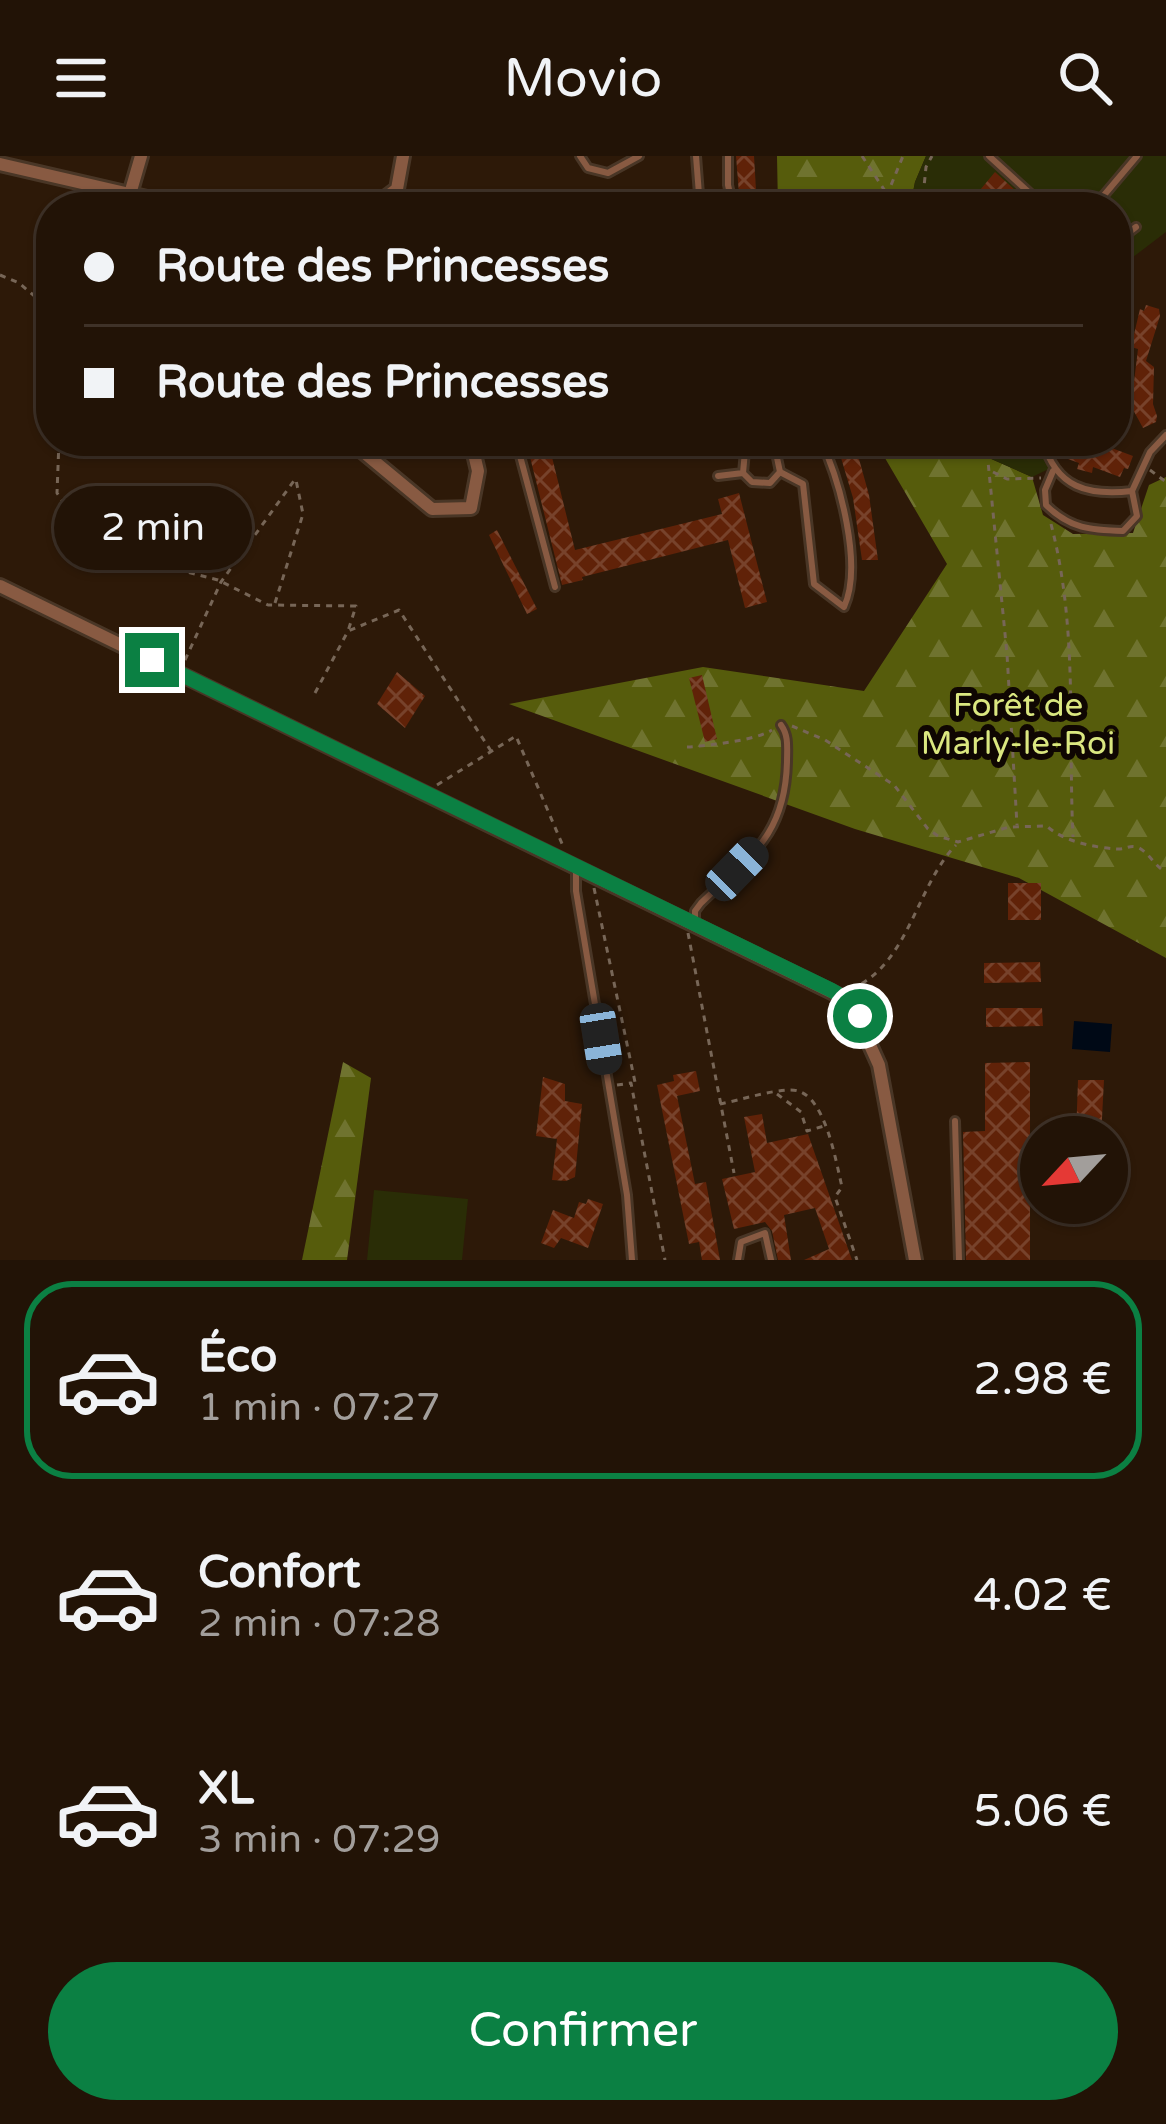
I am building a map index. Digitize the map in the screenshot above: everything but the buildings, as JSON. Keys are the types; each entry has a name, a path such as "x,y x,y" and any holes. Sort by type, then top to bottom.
{"street":[{"path":"131,192 141,156"},
{"path":"395,192 403,156"},
{"path":"0,164 121,192"},
{"path":"368,456 432,509 471,508 478,471 474,456"},
{"path":"0,586 850,1001 879,1065 915,1260"}],"lane":[{"path":"580,156 588,168 608,173 639,156"},
{"path":"696,156 699,192"},
{"path":"728,156 730,192"},
{"path":"989,156 1029,192"},
{"path":"1107,192 1137,156"},
{"path":"1131,231 1136,227"},
{"path":"1047,456 1052,474 1045,490 1046,505 1060,520 1083,530 1123,531 1137,516 1132,491 1150,452 1166,435"},
{"path":"520,456 555,587"},
{"path":"743,473 745,456"},
{"path":"777,456 780,472"},
{"path":"780,472 803,484 814,584 844,607 854,585 835,470 828,456"},
{"path":"743,473 752,482 770,483 780,472"},
{"path":"718,476 743,473"},
{"path":"1052,474 1103,494 1132,491"},
{"path":"691,925 700,903 778,821 787,768 787,736 781,725"},
{"path":"577,866 576,891 627,1196 632,1260"},
{"path":"956,1121 959,1260"},
{"path":"738,1260 741,1242 765,1233 771,1260"}],"path":[{"path":"862,156 886,192"},
{"path":"888,192 903,156"},
{"path":"924,192 932,156"},
{"path":"0,274 36,297"},
{"path":"58,456 57,493 95,548 220,582 274,605 356,606 315,693"},
{"path":"988,456 1017,826"},
{"path":"1144,465 1166,482"},
{"path":"991,471 1007,479 1052,474"},
{"path":"179,673 220,582 296,478 304,514 274,605"},
{"path":"1046,505 1064,593 1072,680 1072,838"},
{"path":"348,631 398,610 491,751"},
{"path":"687,747 736,737 754,739 781,725 825,740 885,778 928,829 958,842 1017,826 1047,826 1062,839 1118,849 1134,846 1166,872"},
{"path":"425,792 516,736 577,866 598,896 665,1260"},
{"path":"838,994 869,980 885,963 958,842"},
{"path":"691,925 734,1173"},
{"path":"609,1086 632,1083"},
{"path":"720,1104 798,1091 820,1112 842,1186 836,1197 857,1260"},
{"path":"776,1093 801,1112 807,1131 825,1125"}],"green space":[{"path":"777,156 926,156 913,192 778,192"},
{"path":"926,156 1166,156 1166,232 1131,259 1131,192 913,192"},
{"name":"Forêt de Marly-le-Roi","path":"884,456 985,456 1032,477 1043,515 1073,534 1133,533 1149,485 1166,477 1166,958 1019,878 855,829 509,704 703,667 864,691 947,564"},
{"path":"985,456 1055,456 1057,465 1032,477"},
{"path":"343,1062 371,1078 347,1260 302,1260"},
{"path":"374,1190 468,1199 462,1260 367,1260"}],"shaded area":[{"path":"1074,1021 1112,1024 1110,1052 1072,1049"}],"route":[{"path":"152,660 831,990 850,1001 860,1016"}]}
